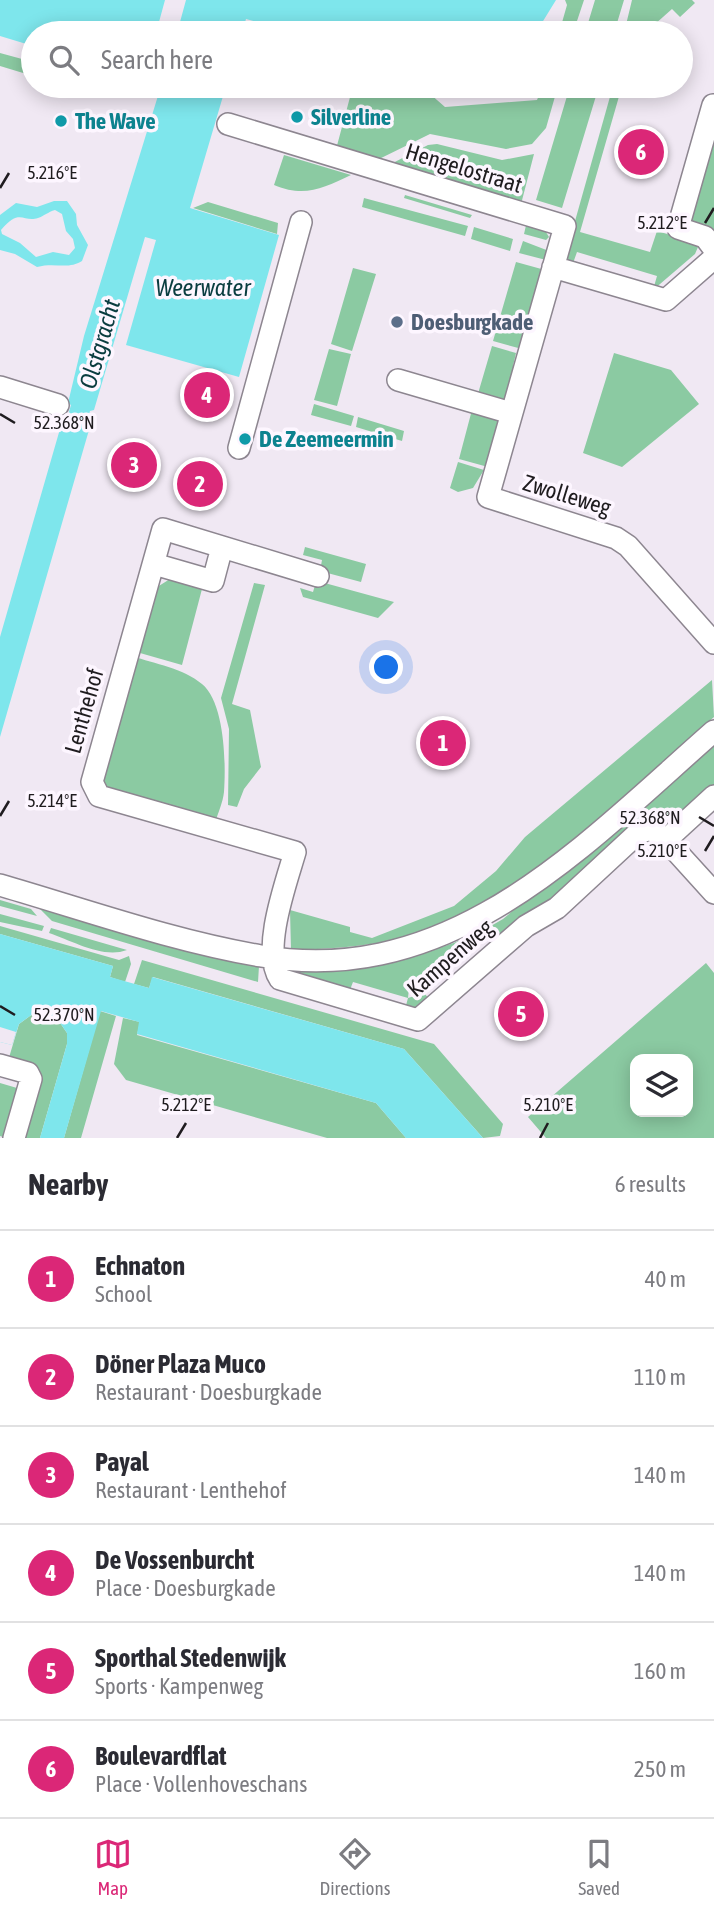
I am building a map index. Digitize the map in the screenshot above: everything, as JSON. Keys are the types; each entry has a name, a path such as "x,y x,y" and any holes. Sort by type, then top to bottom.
{"street":[{"path":"713,106 668,225 705,237 714,249"},
{"name":"Hengelostraat","path":"228,124 565,226"},
{"path":"239,448 301,222"},
{"name":"Zwolleweg","path":"565,226 488,497 616,538 628,546 714,643"},
{"path":"553,267 666,300 714,258"},
{"path":"398,380 511,413"},
{"path":"0,387 58,405"},
{"name":"Lenthehof","path":"275,958 276,925 295,852 99,796 92,782 163,529 318,576"},
{"path":"154,564 213,581 222,547"},
{"path":"0,885 186,939 275,958 326,960 386,952 438,939 495,911 561,865 714,732"},
{"path":"714,796 666,839 714,893"},
{"name":"Kampenweg","path":"275,958 276,975 285,982 418,1020 526,926 557,908 638,833 651,830 666,839"},
{"path":"0,1065 28,1073 31,1079 15,1138"}],"green space":[{"path":"565,0 584,0 577,21 562,21 567,5"},
{"path":"595,0 624,0 618,21 589,21"},
{"path":"632,0 692,0 695,3 680,17 672,9 658,21 627,21"},
{"path":"0,53 21,59 21,72 0,66"},
{"path":"350,98 435,98 445,107 555,98 546,128 532,144 506,149 430,134 371,163 335,153"},
{"path":"566,98 595,98 562,208 536,200"},
{"path":"610,98 619,98 580,232 650,252 657,231 691,241 698,247 695,254 653,290 657,276 577,252 572,266 566,263 568,246"},
{"path":"714,141 714,235 693,227 691,214"},
{"path":"437,144 502,160 534,154 520,208 383,168 428,145"},
{"path":"284,155 351,175 314,190 285,189 274,185"},
{"path":"405,195 472,215 470,218 404,198"},
{"path":"364,198 468,226 465,236 362,207"},
{"path":"208,202 278,223 277,234 193,208"},
{"path":"527,221 541,224 549,237 546,240 524,234"},
{"path":"474,227 513,239 510,251 471,239"},
{"path":"523,241 549,251 546,260 519,253"},
{"path":"516,262 545,270 522,349 493,341"},
{"path":"353,268 376,274 352,351 331,344"},
{"path":"492,346 516,353 513,366 516,368 503,402 477,397"},
{"path":"329,349 351,354 337,406 314,400"},
{"path":"614,353 671,370 699,404 622,467 583,453"},
{"path":"314,404 354,416 351,426 311,415"},
{"path":"473,406 500,418 488,467 459,459"},
{"path":"358,417 404,431 402,441 356,427"},
{"path":"458,462 484,470 473,488 458,492 450,488"},
{"path":"305,547 366,564 361,582 320,571 322,560 303,555"},
{"path":"170,579 202,589 182,665 140,653 142,647 136,645 154,589"},
{"path":"316,582 394,602 378,618 303,597 300,588 313,592"},
{"path":"254,583 265,585 232,704 250,710 261,767 244,789 237,807 228,805 229,729 221,698"},
{"path":"132,656 186,674 210,693 220,719 225,766 223,796 215,823 109,792 101,780"},
{"path":"712,680 714,717 580,837 505,893 468,915 414,935 362,945 291,950 290,910 350,927 350,932 372,938 454,906 496,871 525,837"},
{"path":"714,742 714,786 698,801 673,817 642,825 495,945 488,937 484,938 426,992 418,987 409,988 408,998 353,982 348,995 297,976 293,971 348,967 428,952 479,932 503,919"},
{"path":"0,900 31,909 37,916 0,906"},
{"path":"38,907 259,966 258,982 52,921"},
{"path":"0,914 44,926 42,931 0,922"},
{"path":"0,926 119,960 129,956 131,964 125,982 110,977 113,966 0,934"},
{"path":"51,928 127,950 98,951 49,933"},
{"path":"142,960 434,1044 503,1124 500,1136 483,1138 404,1049 153,977 149,988 134,984"},
{"path":"706,963 714,973 714,1138 546,1138 528,1117"},
{"path":"424,993 431,1001 417,1010 405,1009 408,998"},
{"path":"100,1011 116,1016 81,1138 64,1138"},
{"path":"34,1013 56,1017 67,1033 67,1044 40,1138 18,1138 37,1070 8,1061 19,1024"},
{"path":"123,1018 140,1022 137,1035 376,1103 406,1138 327,1138 126,1080 114,1064"},
{"path":"0,1083 17,1088 3,1137 0,1136"}],"water":[{"path":"0,0 556,0 543,21 21,21 21,42 0,36"},
{"name":"Weerwater","path":"157,98 222,98 190,208 279,235 239,377 126,345 156,240 145,237 94,410 90,411 85,427 89,430 0,737 0,637 62,422 66,422 71,405 68,403 84,336"},
{"path":"54,201 67,201 76,214 77,225 88,245 82,261 72,265 37,267 15,254 0,250 0,215 16,203 37,207","holes":["55,210 62,214 66,231 73,239 75,248 69,255 53,252 36,257 20,243 2,234 1,230 7,223 17,217 33,219"]},
{"path":"0,934 113,966 110,977 149,988 152,977 404,1049 483,1138 406,1138 376,1103 137,1034 139,1022 101,1011 64,1138 40,1138 67,1044 67,1033 56,1017 34,1013 19,1024 12,1045 0,1042"}],"pier":[{"path":"165,0 186,0 180,21 159,21"},
{"path":"0,1027 16,1032 12,1045 0,1042"}],"place":[{"name":"Silverline","path":"297,117"},
{"name":"The Wave","path":"61,121"},
{"name":"Boulevardflat","path":"641,152"},
{"name":"Doesburgkade","path":"397,322"},
{"name":"De Vossenburcht","path":"207,395"},
{"name":"De Zeemeermin","path":"245,439"},
{"name":"Payal","path":"134,465"},
{"name":"Döner Plaza Muco","path":"200,484"},
{"name":"Echnaton","path":"443,743"},
{"name":"Sporthal Stedenwijk","path":"521,1014"}],"water label":[{"name":"Olstgracht","path":"100,344"}]}
